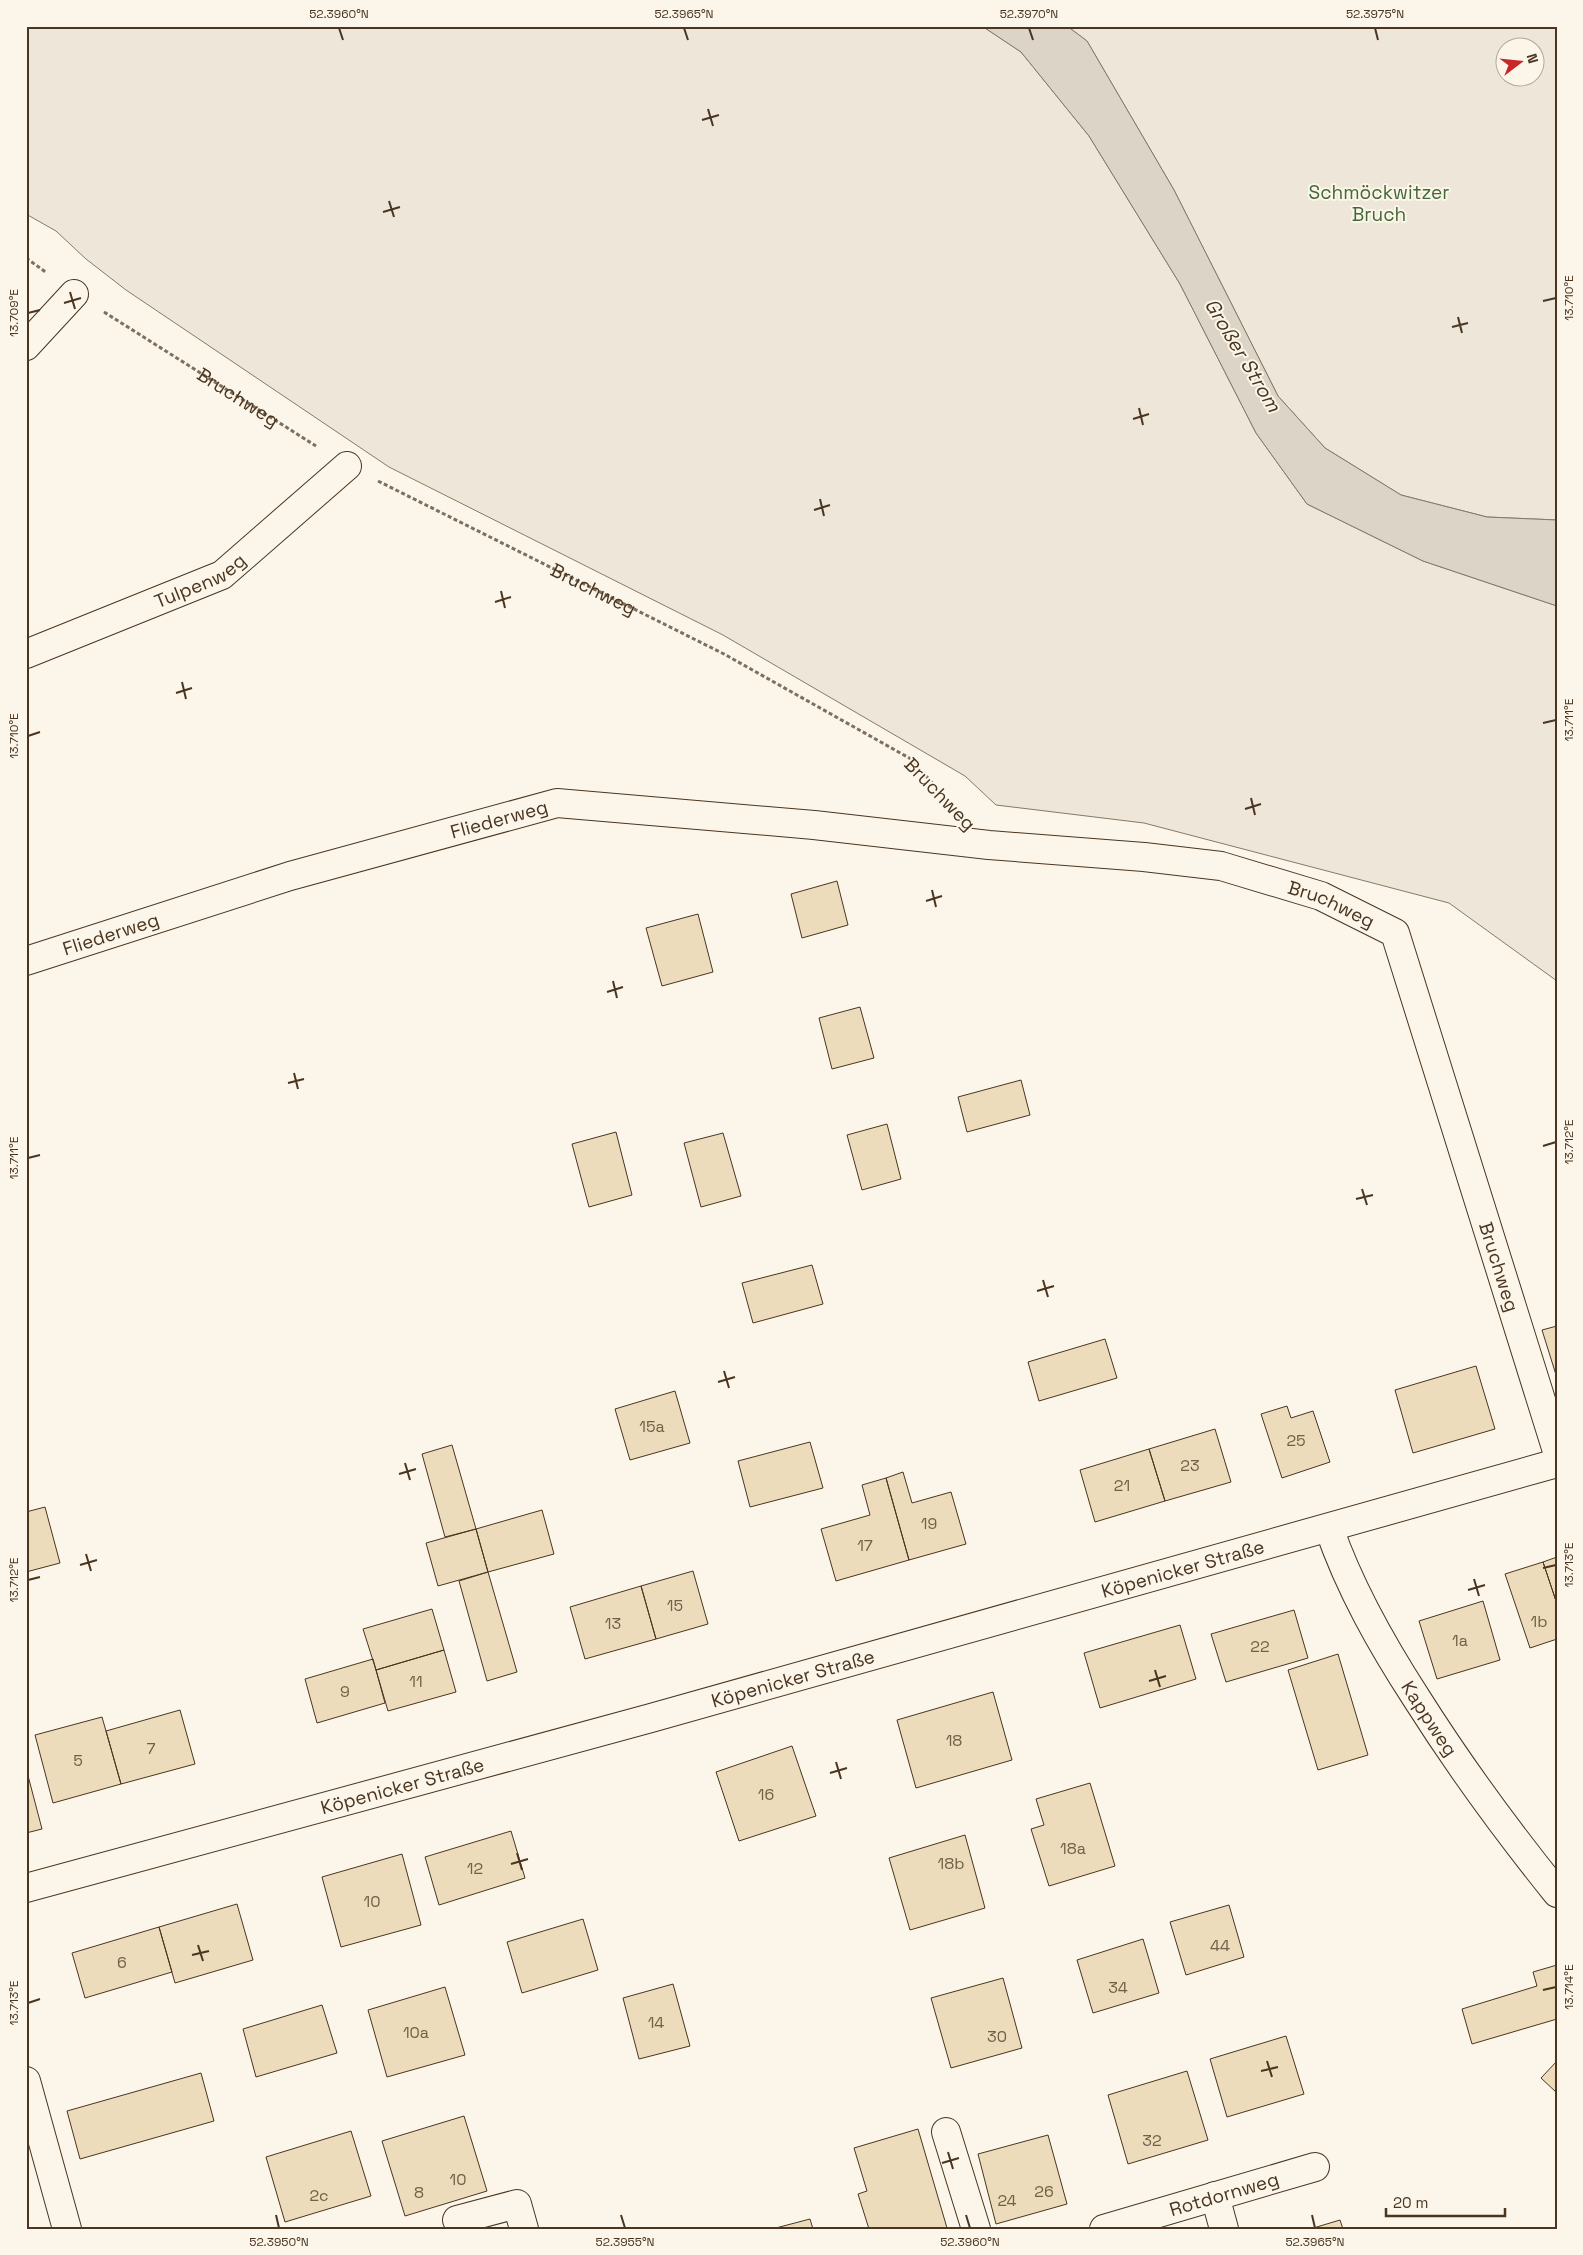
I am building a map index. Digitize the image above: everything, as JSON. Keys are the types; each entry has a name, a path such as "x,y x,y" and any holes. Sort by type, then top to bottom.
{"street":[{"path":"26,346 74,294"},
{"name":"Tulpenweg","path":"26,654 222,575 347,466"},
{"name":"Fliederweg","path":"26,961 290,876 557,803 814,825 989,845"},
{"name":"Bruchweg","path":"989,845 1222,866 1321,896 1395,933 1557,1451"},
{"name":"Köpenicker Straße","path":"26,1888 661,1715 1557,1463"},
{"name":"Kappweg","path":"1328,1528 1344,1570 1383,1645 1448,1748 1516,1842 1557,1893"},
{"path":"26,2081 67,2229"},
{"path":"946,2132 976,2229"},
{"name":"Rotdornweg","path":"1104,2229 1315,2167"},
{"path":"1215,2196 1224,2229"},
{"path":"457,2220 516,2204 524,2229"}],"path":[{"name":"Bruchweg","path":"26,258 74,294 347,466 724,654 910,759 989,845"}],"green space":[{"path":"26,26 982,26 1021,52 1089,136 1180,284 1256,433 1307,504 1423,561 1557,606 1557,981 1449,903 1144,823 996,805 965,776 723,635 389,467 126,290 86,259 56,231 26,214"},
{"name":"Schmöckwitzer Bruch","path":"1067,26 1557,26 1557,520 1487,517 1401,495 1325,448 1278,396 1174,190 1087,41"}],"water":[{"name":"Großer Strom","path":"982,26 1067,26 1087,41 1174,190 1278,396 1325,448 1401,495 1487,517 1557,520 1557,606 1423,561 1307,504 1256,433 1180,284 1089,136 1021,52"}],"building":[{"path":"837,881 848,925 802,938 791,894"},
{"path":"698,914 713,972 662,986 646,928"},
{"path":"860,1007 874,1058 832,1069 819,1018"},
{"path":"1021,1080 1030,1115 967,1132 958,1097"},
{"path":"887,1124 901,1179 862,1190 847,1135"},
{"path":"616,1132 632,1195 589,1207 572,1144"},
{"path":"723,1133 741,1196 701,1207 684,1143"},
{"path":"812,1265 823,1304 753,1323 742,1283"},
{"path":"1557,1326 1557,1378 1542,1330"},
{"path":"1105,1339 1117,1378 1039,1401 1028,1362"},
{"path":"1476,1366 1495,1429 1413,1453 1395,1390"},
{"path":"675,1391 690,1443 630,1460 615,1409"},
{"path":"1287,1406 1291,1418 1313,1411 1330,1462 1282,1478 1261,1414"},
{"path":"1215,1429 1231,1482 1165,1501 1149,1449"},
{"path":"810,1442 823,1488 750,1507 738,1461"},
{"path":"452,1445 476,1529 445,1537 422,1454"},
{"path":"1149,1449 1165,1501 1095,1522 1080,1470"},
{"path":"903,1472 912,1503 951,1492 966,1544 909,1560 886,1478"},
{"path":"886,1478 909,1560 836,1581 821,1529 870,1515 862,1485"},
{"path":"45,1507 60,1563 26,1572 26,1512"},
{"path":"542,1510 554,1554 488,1572 476,1529"},
{"path":"476,1529 488,1572 438,1586 426,1543"},
{"path":"1557,1557 1557,1604 1543,1562"},
{"path":"1543,1562 1557,1604 1557,1639 1530,1648 1505,1574"},
{"path":"693,1571 708,1624 656,1639 641,1586"},
{"path":"488,1572 517,1672 487,1681 459,1581"},
{"path":"641,1586 656,1639 585,1659 570,1607"},
{"path":"1483,1601 1500,1660 1437,1679 1419,1621"},
{"path":"432,1609 444,1650 376,1670 363,1629"},
{"path":"1294,1610 1308,1658 1226,1682 1211,1634"},
{"path":"1180,1625 1196,1679 1100,1708 1084,1653"},
{"path":"444,1650 456,1692 388,1711 376,1670"},
{"path":"1338,1654 1368,1755 1318,1770 1288,1670"},
{"path":"373,1659 385,1703 317,1723 305,1679"},
{"path":"993,1692 1012,1760 916,1788 897,1720"},
{"path":"180,1710 195,1764 121,1784 106,1731"},
{"path":"102,1717 121,1784 53,1803 35,1735"},
{"path":"792,1746 816,1816 739,1841 716,1772"},
{"path":"26,1768 42,1829 26,1833"},
{"path":"1090,1783 1115,1866 1049,1886 1031,1829 1044,1825 1036,1799"},
{"path":"511,1831 525,1878 439,1905 425,1857"},
{"path":"965,1835 985,1908 910,1930 889,1858"},
{"path":"402,1854 421,1925 341,1947 322,1877"},
{"path":"237,1904 253,1960 175,1983 159,1927"},
{"path":"1229,1905 1244,1957 1186,1975 1170,1922"},
{"path":"583,1919 598,1970 522,1993 507,1942"},
{"path":"159,1927 172,1972 85,1998 72,1953"},
{"path":"1143,1939 1159,1993 1093,2013 1077,1960"},
{"path":"1557,1965 1557,2019 1472,2044 1462,2009 1537,1986 1533,1972"},
{"path":"1003,1978 1022,2048 951,2068 931,1998"},
{"path":"673,1984 690,2046 639,2059 623,1998"},
{"path":"445,1987 465,2055 387,2077 368,2010"},
{"path":"322,2005 337,2053 256,2077 243,2029"},
{"path":"1286,2036 1304,2094 1227,2117 1210,2059"},
{"path":"1557,2061 1557,2093 1541,2078"},
{"path":"1187,2071 1208,2140 1128,2164 1108,2095"},
{"path":"201,2073 214,2121 80,2159 67,2111"},
{"path":"464,2116 487,2191 405,2216 382,2141"},
{"path":"918,2129 947,2228 869,2229 858,2194 867,2191 854,2148"},
{"path":"351,2131 371,2196 285,2222 266,2157"},
{"path":"1048,2135 1067,2204 996,2224 978,2154"},
{"path":"810,2219 813,2229 772,2229"},
{"path":"1340,2220 1343,2229 1310,2229"}]}
